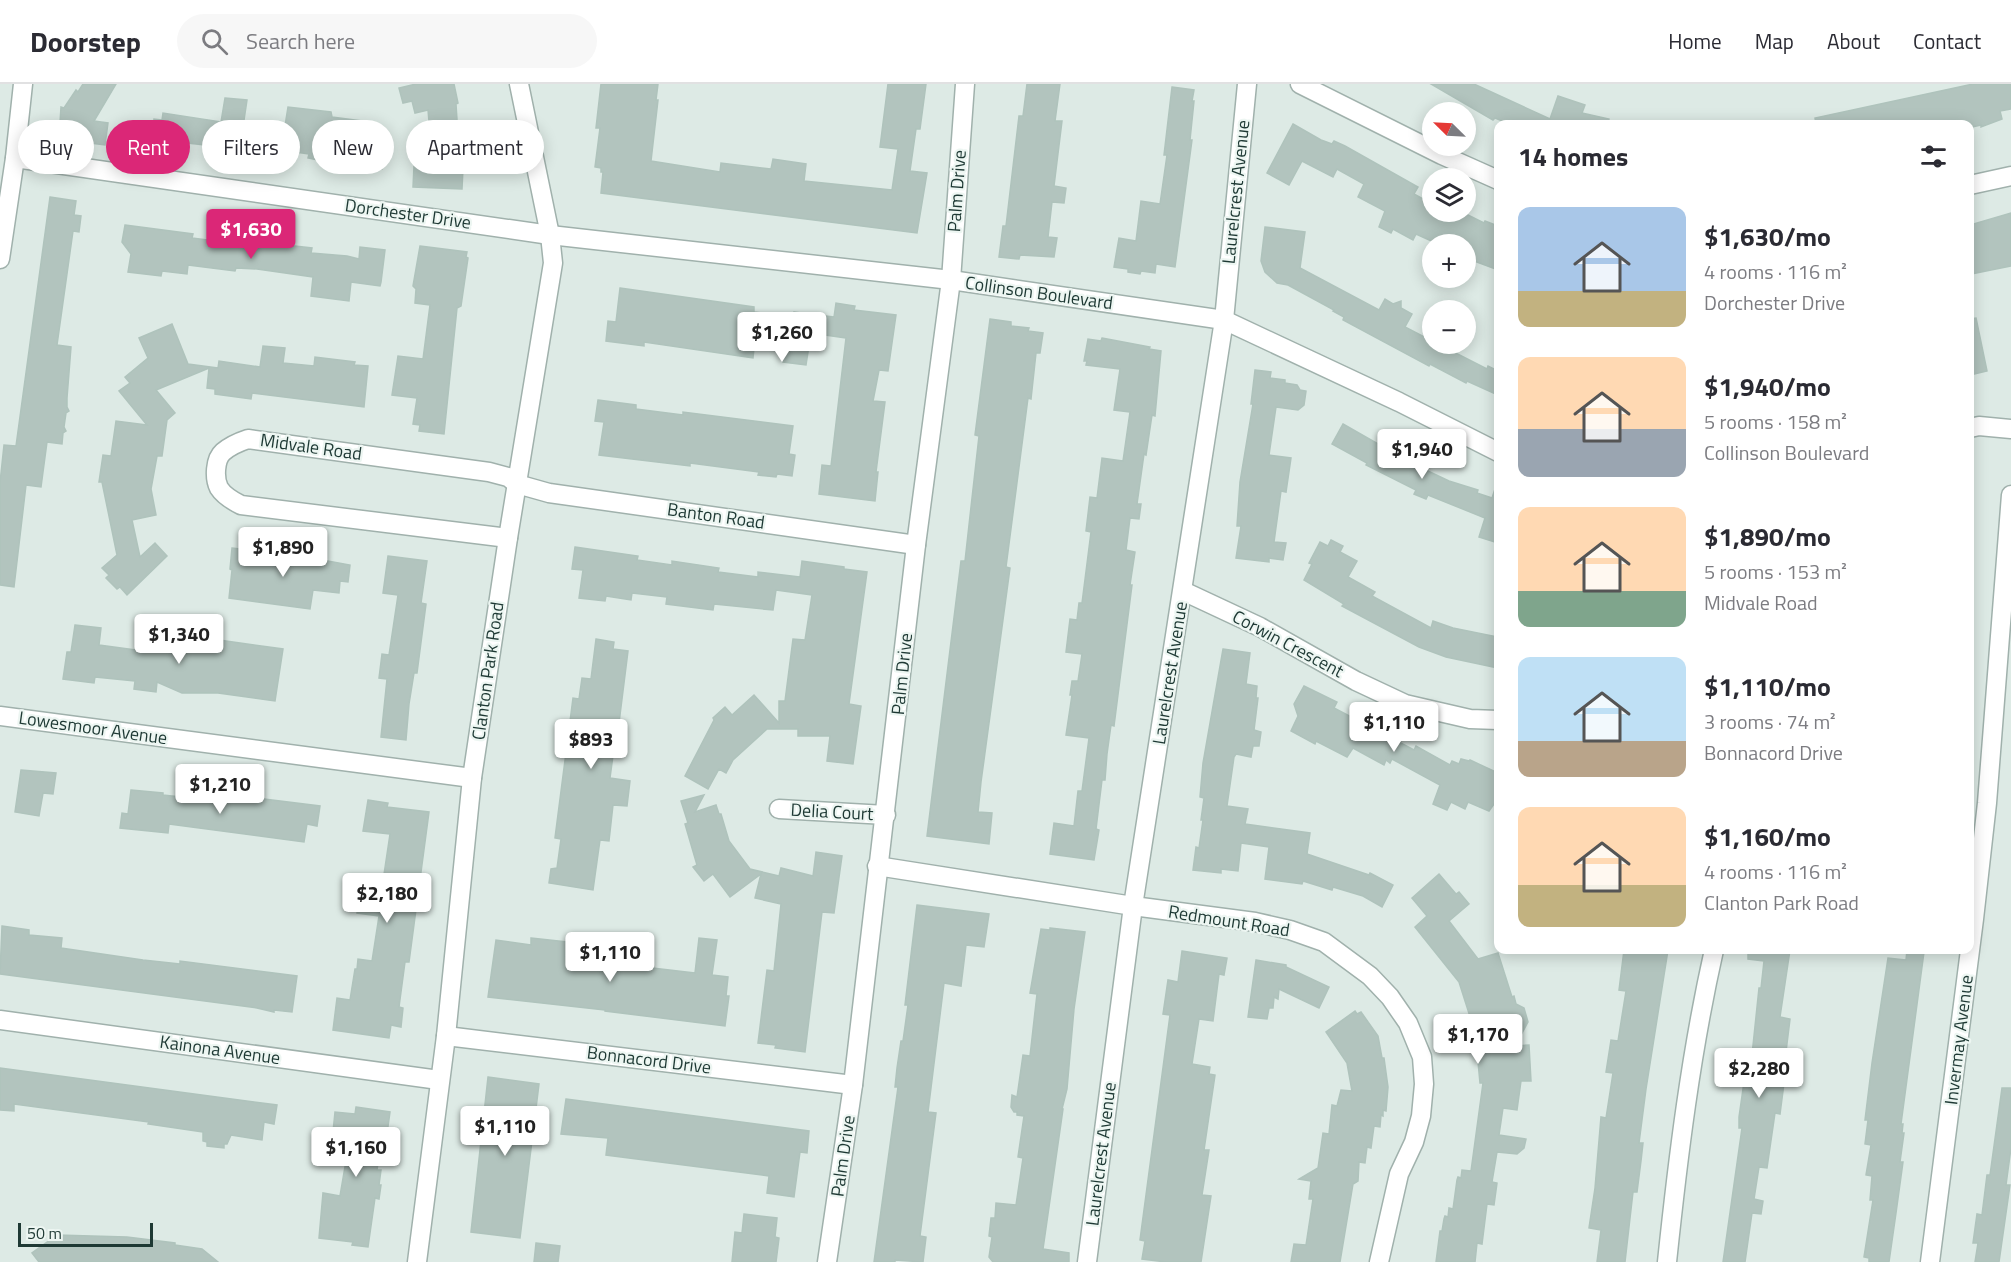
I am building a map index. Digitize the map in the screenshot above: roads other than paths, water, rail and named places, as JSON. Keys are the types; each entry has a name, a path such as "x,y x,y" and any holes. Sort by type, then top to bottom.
{"street":[{"path":"0,259 23,84"},
{"name":"Clanton Park Road","path":"417,1262 446,1036 472,778 553,263 550,235 519,84"},
{"name":"Palm Drive","path":"827,1262 853,1085 916,545 951,280 965,84"},
{"name":"Laurelcrest Avenue","path":"1087,1262 1133,906 1224,320 1247,84"},
{"path":"1300,84 1442,155 1494,178"},
{"name":"Dorchester Drive","path":"15,158 550,235"},
{"path":"1974,184 2011,176"},
{"name":"Collinson Boulevard","path":"550,235 951,280 1224,320 1399,402 1494,450"},
{"path":"1974,427 2011,429"},
{"name":"Midvale Road","path":"508,538 241,505 231,500 218,487 216,465 221,453 236,443 248,439 489,472 507,477 517,484"},
{"name":"Banton Road","path":"517,484 549,493 916,545"},
{"name":"Invermay Avenue","path":"1974,919 1986,815 2011,495"},
{"name":"Corwin Crescent","path":"1183,591 1260,627 1356,681 1405,704 1470,719 1494,720"},
{"name":"Lowesmoor Avenue","path":"0,716 472,778"},
{"name":"Delia Court","path":"778,809 886,814"},
{"name":"Redmount Road","path":"877,866 1133,906 1255,922 1290,930 1324,942 1370,976 1390,997 1407,1023 1422,1057 1424,1084 1421,1116 1414,1142 1399,1174 1379,1262"},
{"path":"1667,1262 1677,1173 1701,1006 1713,954"},
{"name":"Invermay Avenue","path":"1930,1262 1970,954"},
{"name":"Kainona Avenue","path":"0,1020 439,1080"},
{"name":"Bonnacord Drive","path":"446,1036 853,1085"}]}
